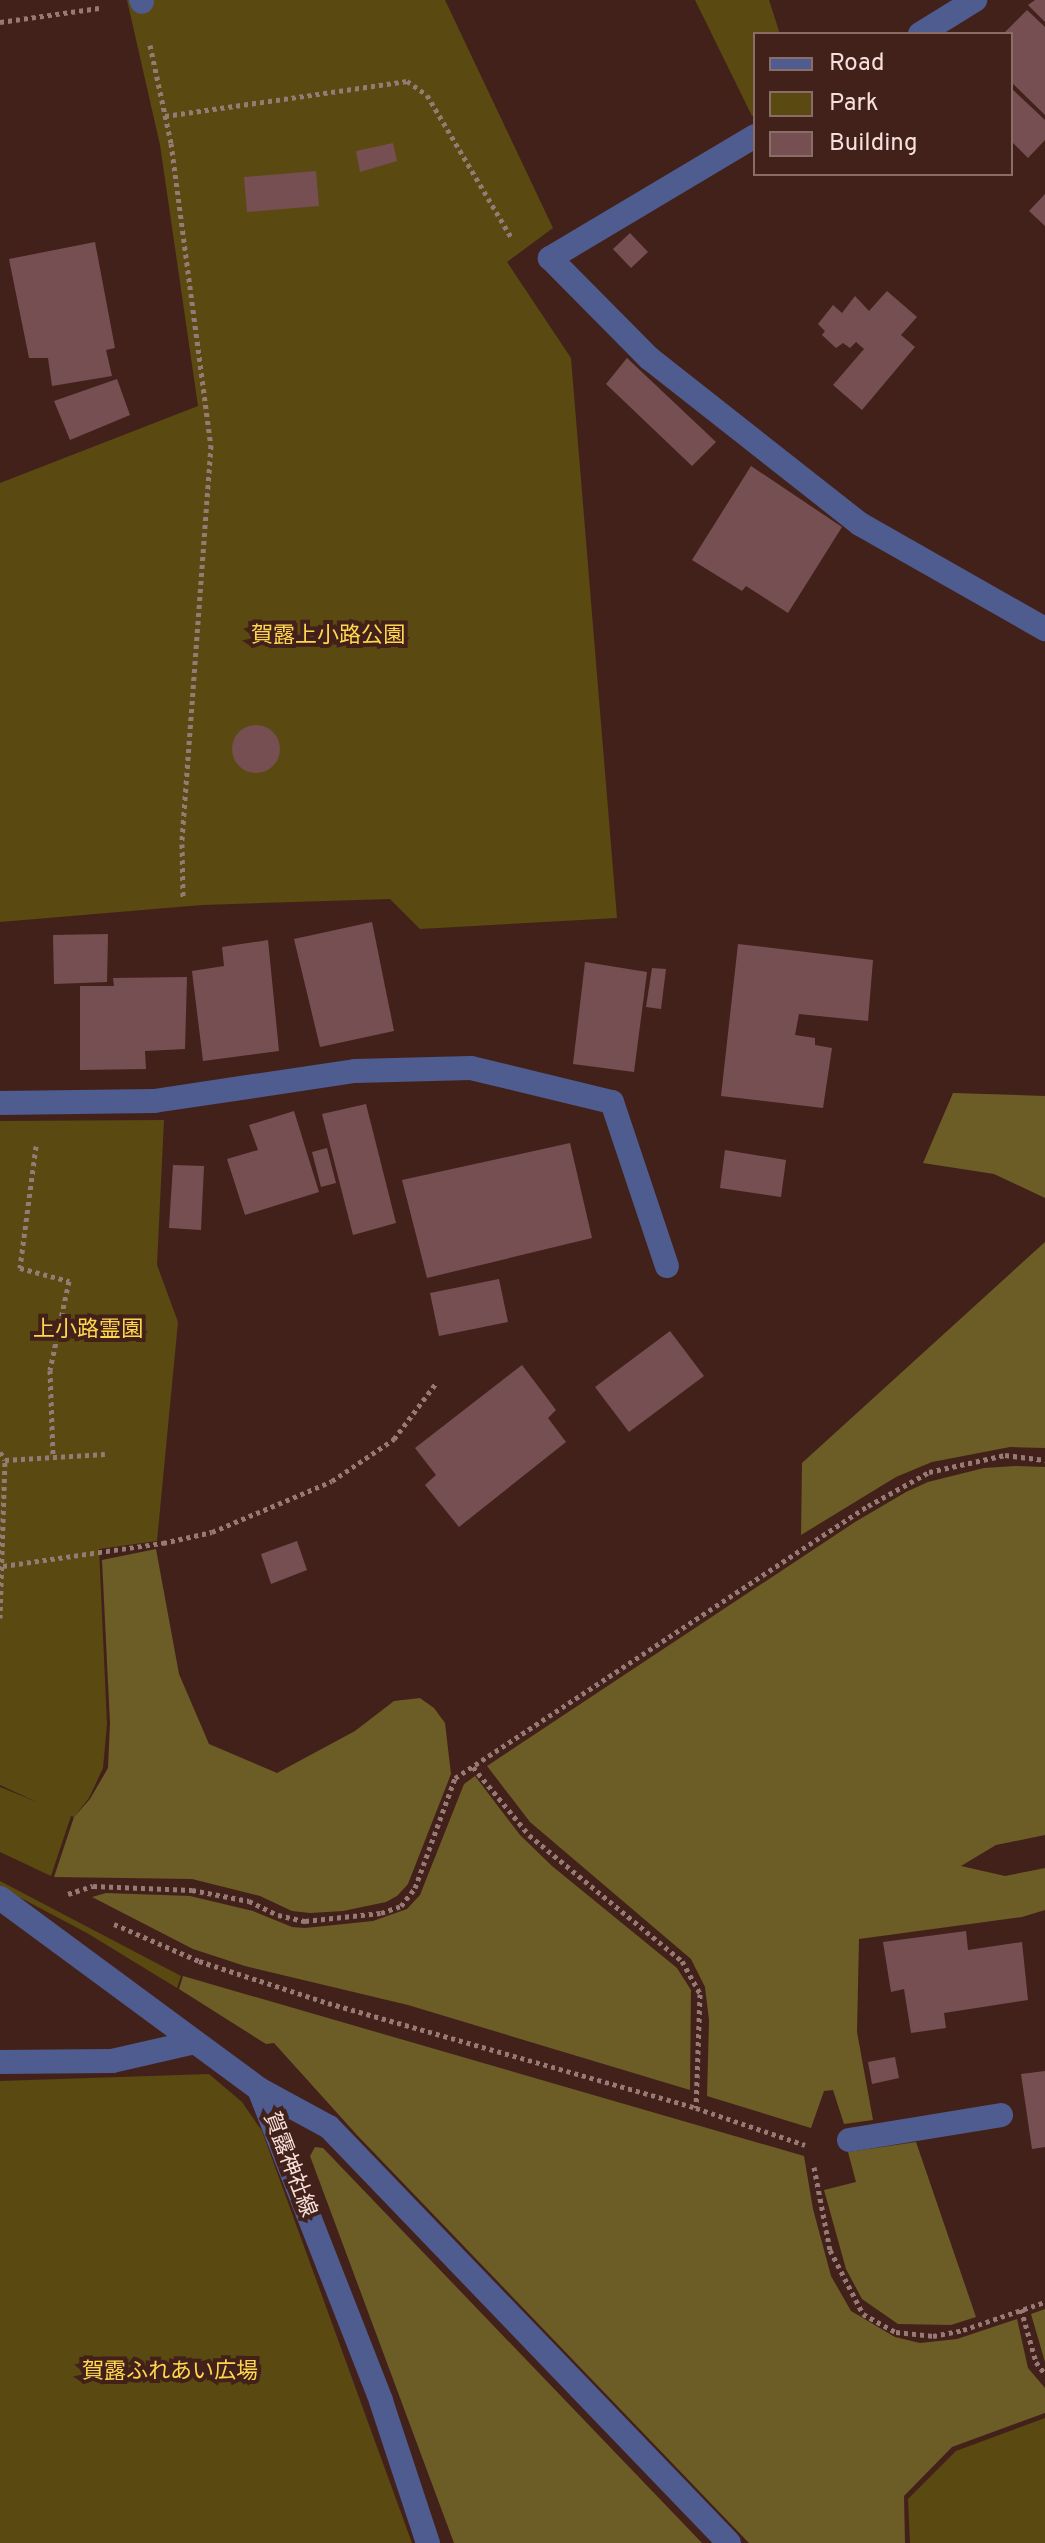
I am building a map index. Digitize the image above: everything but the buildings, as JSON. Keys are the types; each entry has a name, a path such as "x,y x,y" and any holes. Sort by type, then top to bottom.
{"street":[{"path":"923,32 975,0"},
{"path":"753,137 550,258 649,358 860,524 1045,629"},
{"path":"0,1103 154,1101 355,1071 471,1068 612,1102 667,1266"},
{"name":"賀露神社線","path":"0,1898 259,2089 381,2401 428,2543"},
{"path":"0,2062 112,2061 195,2042"},
{"path":"259,2089 329,2127 729,2543"},
{"path":"849,2140 1001,2115"}],"path":[{"path":"0,22 141,1 165,116 211,445 182,844 183,898"},
{"path":"165,116 407,81 427,95 522,255 550,258"},
{"path":"42,1102 20,1268 69,1281 50,1370 53,1456"},
{"path":"3,1566 163,1543 212,1532 332,1481 394,1439 437,1382"},
{"path":"0,1452 5,1460 0,1618"},
{"path":"5,1460 105,1454"},
{"path":"70,1904 55,1898 93,1886 192,1890 249,1901 278,1915 305,1921 381,1913 401,1906 415,1888 455,1778 868,1506 929,1472 1005,1455 1045,1460"},
{"path":"473,1767 529,1835 682,1961 700,1994 696,2108"},
{"path":"113,1923 199,1961 328,2003 696,2108 811,2147 849,2140"},
{"path":"811,2147 830,2250 863,2314 896,2332 933,2336 963,2330 1045,2302"},
{"path":"1021,2309 1036,2362 1045,2374"}],"green space":[{"name":"賀露上小路公園","path":"127,0 445,0 553,228 507,262 571,358 617,918 420,929 390,899 202,905 0,922 0,483 198,406 160,145"},
{"path":"695,0 769,0 779,32 753,32 752,116"},
{"name":"上小路霊園","path":"164,1120 157,1265 178,1322 157,1541 99,1549 107,1724 103,1768 89,1798 74,1817 71,1816 51,1876 0,1852 0,1787 37,1802 0,1785 0,1121"},
{"path":"0,1881 181,1976 177,1988 87,1933 0,1887"},
{"name":"賀露ふれあい広場","path":"209,2074 242,2102 262,2131 412,2543 0,2543 0,2081"},
{"path":"1045,2418 1045,2543 910,2543 908,2499 956,2451"}],"shaded area":[{"path":"953,1093 1045,1096 1045,1198 994,1174 923,1163"},
{"path":"1045,1242 1045,1448 1010,1447 932,1462 896,1477 801,1535 802,1463"},
{"path":"1045,1467 1045,1835 996,1845 961,1866 1005,1876 1045,1868 1045,1910 1022,1917 859,1939 857,2032 873,2120 844,2124 833,2090 824,2091 811,2128 707,2096 709,2020 705,1987 691,1959 530,1822 487,1766 855,1522 906,1492 928,1482 984,1468"},
{"path":"156,1549 179,1674 209,1744 277,1773 355,1731 394,1701 420,1698 434,1708 445,1723 451,1774 408,1884 397,1896 386,1902 343,1911 310,1913 292,1911 260,1896 192,1879 54,1877 74,1817 90,1799 108,1768 110,1723 102,1560"},
{"path":"475,1776 520,1835 552,1866 677,1968 691,1990 690,2090 408,2005 245,1966 193,1949 92,1897 106,1893 190,1896 253,1911 292,1927 373,1921 407,1909 420,1895 464,1784"},
{"path":"183,1976 804,2156 813,2209 831,2276 851,2311 895,2337 920,2343 957,2339 1017,2319 1028,2368 1045,2388 1045,2413 952,2447 904,2496 905,2543 749,2543 357,2135 274,2043 266,2044 179,1989"},
{"path":"916,2142 976,2317 951,2325 898,2324 862,2299 846,2269 824,2190 856,2182 848,2152"},
{"path":"315,2147 323,2148 702,2543 454,2543 310,2156"},
{"path":"1045,2309 1045,2362 1031,2314"}]}
